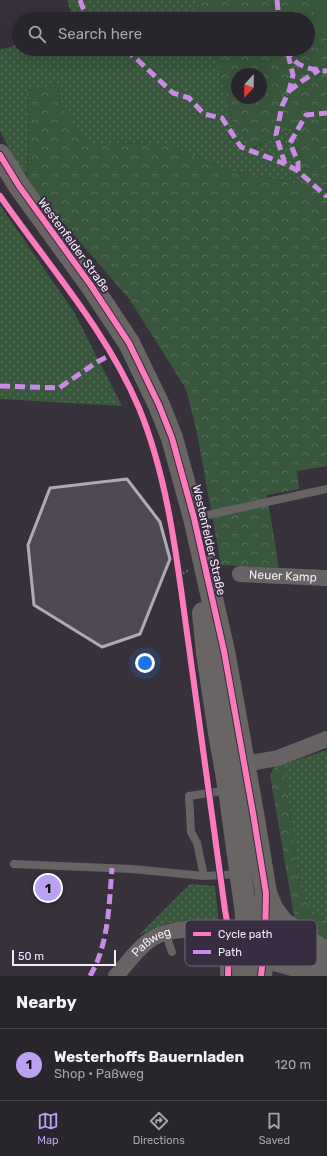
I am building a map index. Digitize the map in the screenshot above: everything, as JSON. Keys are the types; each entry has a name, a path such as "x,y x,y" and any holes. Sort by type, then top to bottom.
{"street":[{"name":"Westenfelder Straße","path":"0,155 19,186 90,284 129,343 159,405 172,438 194,518 207,653 219,733 235,766 266,893 260,920"},
{"name":"Neuer Kamp","path":"240,574 327,578"},
{"path":"235,766 278,758 327,739"},
{"name":"Westenfelder Straße","path":"235,766 230,790 247,920"},
{"path":"266,893 272,908 281,920"},
{"name":"Paßweg","path":"116,976 143,946 152,939 165,932 185,930"},
{"path":"317,947 327,954"},
{"path":"317,960 327,961"},
{"path":"228,976 237,966"},
{"name":"Westenfelder Straße","path":"245,976 248,966"},
{"path":"298,966 321,976"}],"lane":[{"path":"194,518 327,489"},
{"path":"204,876 197,843 191,832 189,796 230,790"},
{"path":"14,864 132,869 204,876 241,874"},
{"path":"165,932 172,952"}],"highlighted area":[{"path":"127,479 160,522 170,559 140,634 102,647 34,605 28,545 50,488"}],"green space":[{"path":"67,0 196,0 200,12 71,12"},
{"path":"196,0 314,0 314,12 200,12"},
{"path":"314,0 327,0 327,37 315,37"},
{"path":"315,37 327,37 327,466 297,471 299,489 267,495 279,568 221,565 197,433 186,389 130,300 27,181 29,136 27,91 58,85 61,106 89,144 161,143 232,171 304,185 292,127 252,149 231,119 221,72 215,56 315,56"},
{"path":"12,46 12,56 215,56 221,72 231,119 253,149 292,127 304,185 232,171 161,143 89,144 61,106 58,85 27,91 29,137 26,181 0,131 0,50"},
{"path":"0,205 74,312 122,406 0,399"},
{"path":"327,750 327,921 314,912 300,891 284,764"},
{"path":"284,764 300,891 314,912 327,921 327,941 317,934 317,920 298,920 295,918 270,775 275,766"},
{"path":"190,884 215,886 219,920 185,920 185,923 168,923 139,935"}],"marked path":[{"path":"80,0 84,12"},
{"path":"277,0 278,12"},
{"path":"133,56 173,93 189,98 204,114 222,118 241,147 285,164"},
{"path":"288,56 293,75 289,91 282,106 276,135 285,164 298,171 327,197"},
{"path":"290,56 303,66 314,70 327,71"},
{"path":"289,91 319,70"},
{"path":"298,171 298,162 290,143 306,115 327,113"},
{"path":"0,386 59,388 97,362 111,355"},
{"path":"90,976 96,964 105,937 109,910 112,868"}],"cycle path":[{"path":"0,155 19,186 90,284 129,343 159,405 172,438 194,518 224,651 266,893 265,920"},
{"path":"0,196 93,325 126,379 139,408 158,464 176,552 227,920"},
{"path":"228,966 228,976"},
{"path":"261,976 262,966"}],"place":[{"name":"Westerhoffs Bauernladen","path":"48,888"}]}
